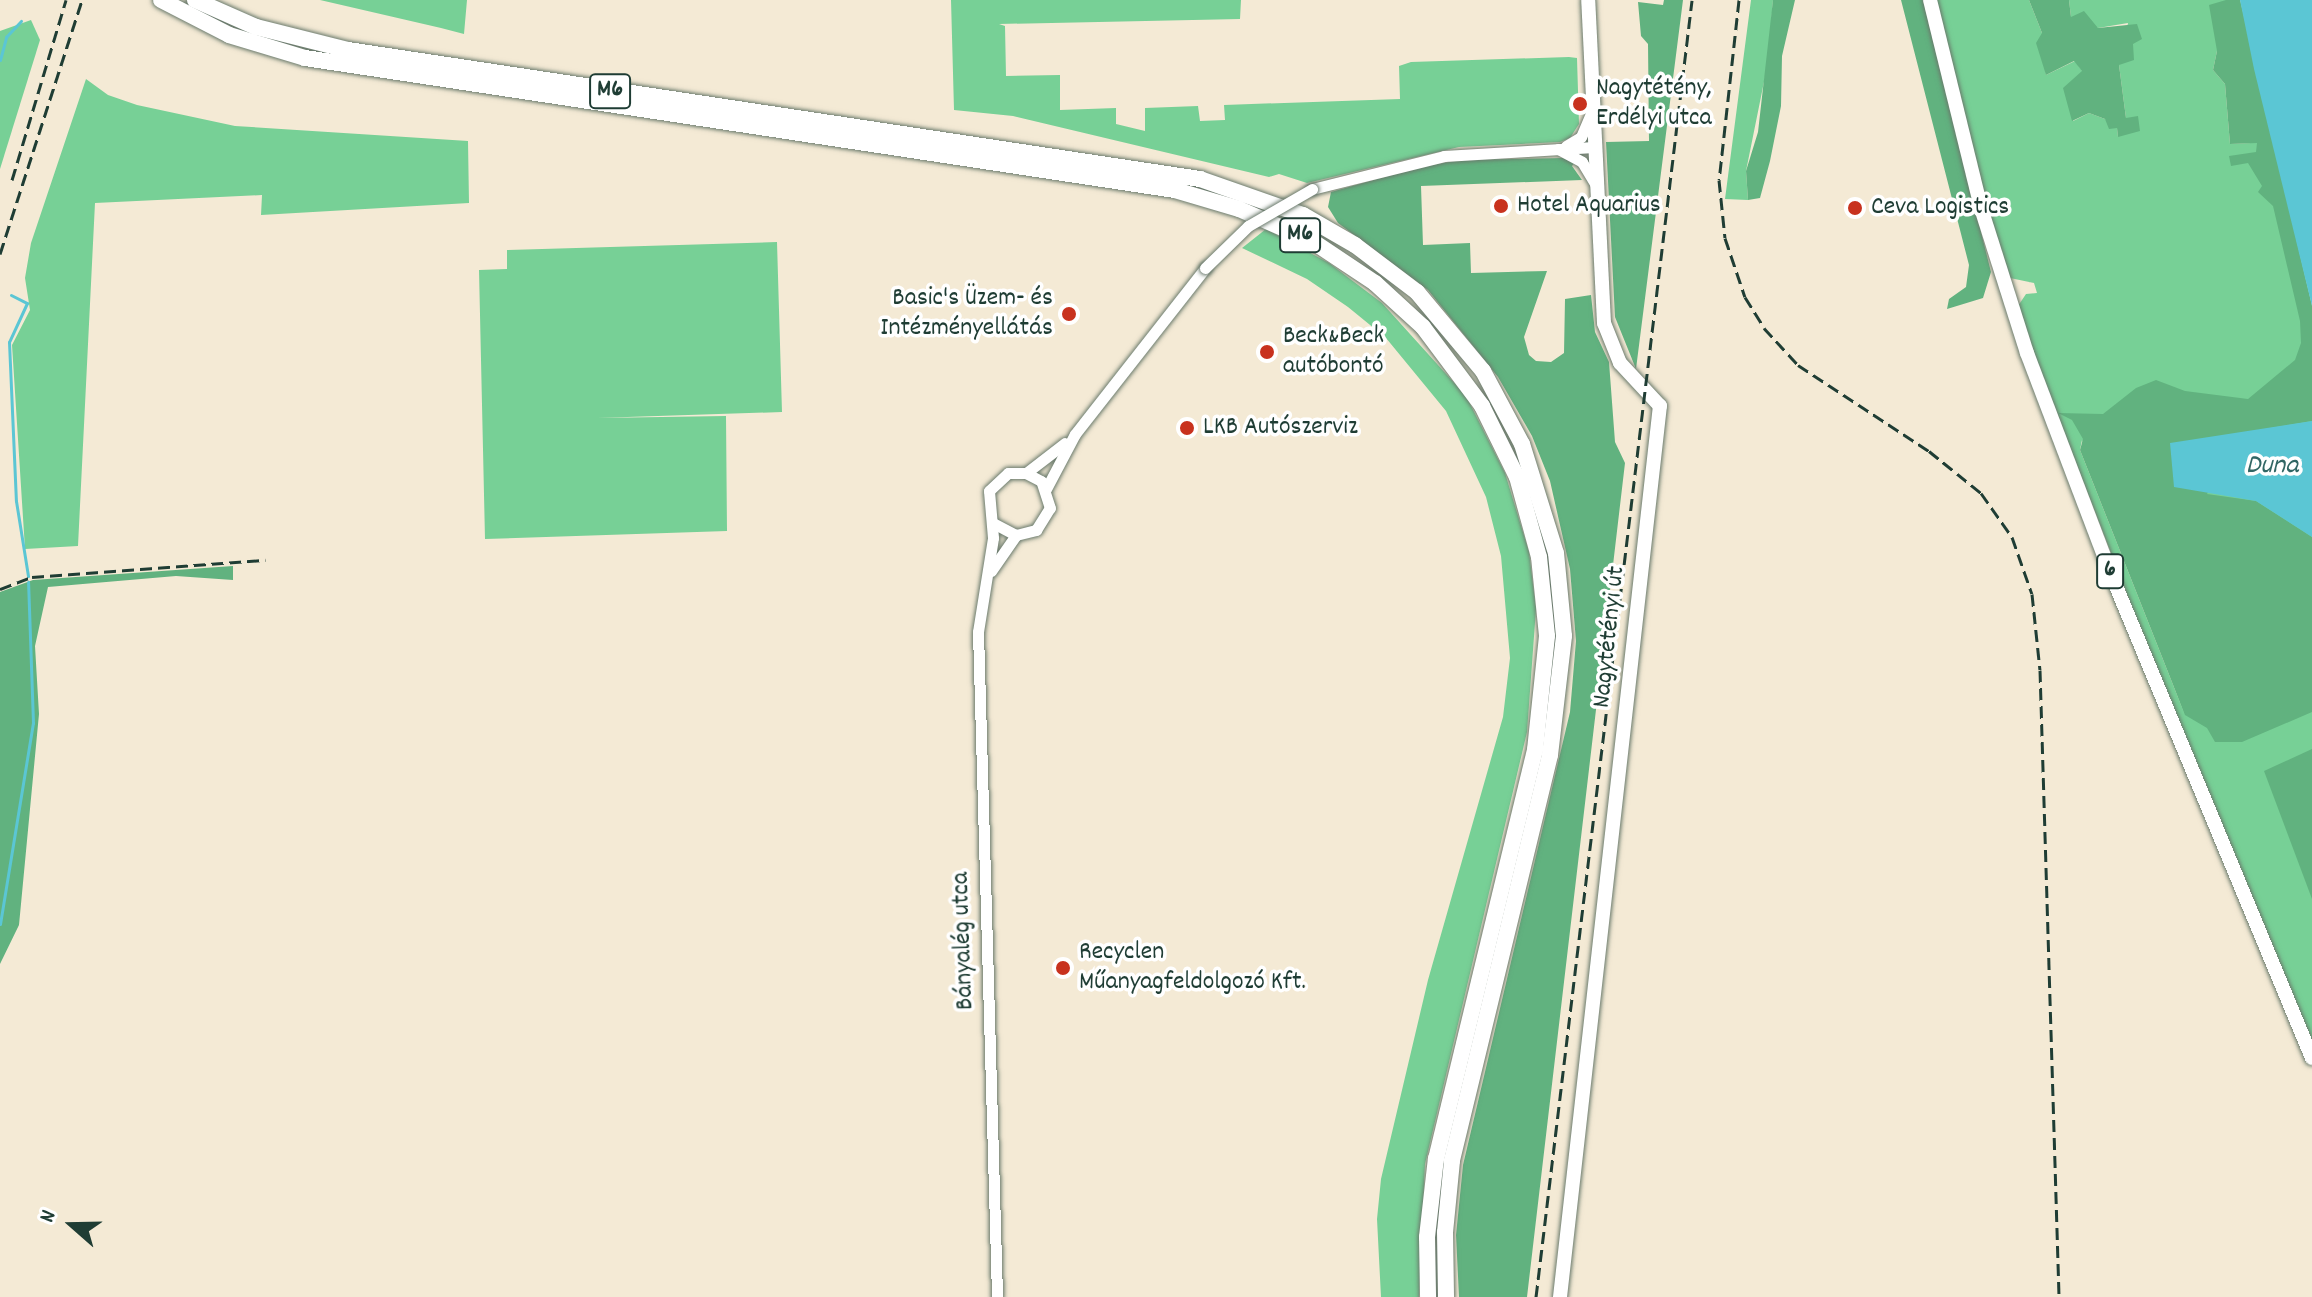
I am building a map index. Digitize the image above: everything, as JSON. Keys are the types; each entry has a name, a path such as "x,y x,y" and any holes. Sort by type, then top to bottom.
{"highway":[{"name":"M6","path":"161,0 229,35 305,58 1175,190 1239,209 1312,241 1375,283 1423,327 1482,406 1517,477 1539,557 1547,636 1535,750 1436,1158 1428,1225 1428,1297"},
{"name":"M6","path":"195,0 256,27 348,50 1208,181 1303,215 1355,245 1417,292 1483,371 1522,444 1556,553 1564,636 1550,755 1452,1161 1445,1232 1446,1297"}],"main road":[{"name":"Nagytétényi út","path":"1560,1297 1660,406 1620,363 1604,323 1588,0"},
{"name":"6","path":"1930,0 1981,208 2041,392 2312,1058"}],"street":[{"path":"1558,148 1581,137 1592,110"},
{"path":"1075,434 1026,473 1046,489 1075,434 1205,268 1248,226 1312,189 1444,156 1594,147"},
{"path":"1558,148 1582,162 1595,184"},
{"name":"Bányalég utca","path":"997,1297 978,632 993,523 987,499 993,484 1008,473 1026,473"},
{"name":"Bányalég utca","path":"986,584 1016,535 1036,530 1047,517 1046,489"},
{"path":"993,523 1016,535"}],"green space":[{"path":"320,0 467,0 464,34 441,28"},
{"path":"951,0 1241,0 1240,19 999,24 1005,26 1006,76 1060,75 1060,110 1116,108 1116,124 1145,131 1145,108 1198,106 1200,121 1225,120 1224,105 1400,99 1399,66 1411,62 1569,57 1577,58 1579,124 1570,138 1560,142 1459,147 1307,183 1279,174 1269,177 1013,116 954,110"},
{"path":"1664,0 1683,0 1636,369 1615,317 1606,142 1649,141 1648,44 1641,36 1638,2 1663,5"},
{"path":"1751,0 1773,0 1768,62 1746,171 1748,200 1725,199"},
{"path":"1773,0 1795,0 1782,56 1781,106 1770,161 1760,198 1748,200 1746,171 1758,132"},
{"path":"1901,0 1923,0 1991,272 1983,298 1947,309 1949,299 1966,287 1969,265"},
{"path":"1935,0 2029,0 2042,33 2046,75 2075,61 2083,72 2073,121 2089,113 2117,127 2118,137 2126,118 2119,65 2128,23 2098,28 2071,17 2069,0 2240,0 2312,306 2312,1040 2129,599 2038,365 2018,306 2026,294 2037,293 2034,283 2010,278 1980,186","holes":["2217,51 2251,143 2230,144 2225,84 2213,70","2082,440 2185,715 2080,450"]},
{"path":"2029,0 2069,0 2071,17 2084,11 2098,28 2137,24 2142,39 2133,44 2134,60 2119,65 2126,118 2138,116 2140,131 2118,137 2117,128 2109,129 2105,119 2089,113 2072,121 2063,88 2082,71 2074,61 2046,75 2036,43 2042,33"},
{"path":"2240,0 2312,306 2312,421 2242,433 2207,494 2256,501 2312,537 2312,712 2242,742 2215,742 2207,728 2185,715 2080,450 2083,439 2072,420 2058,413 2103,414 2136,388 2156,380 2185,391 2248,399 2295,360 2301,343 2300,321 2273,206 2258,192 2262,186 2248,163 2231,166 2229,156 2256,152 2257,143 2230,144 2225,84 2213,70 2217,51 2209,5"},
{"path":"31,20 40,40 0,169 0,31"},
{"path":"86,79 108,95 137,105 235,126 468,141 469,203 261,215 262,195 95,203 78,546 25,549 12,345 30,310 25,278 31,243"},
{"path":"1563,158 1575,162 1572,166 1582,180 1421,186 1423,245 1470,243 1471,273 1547,271 1524,337 1529,355 1536,361 1551,362 1564,353 1565,299 1591,295 1595,332 1609,362 1615,442 1625,463 1527,1297 1459,1297 1456,1235 1463,1165 1570,712 1576,641 1570,569 1550,481 1532,436 1498,377 1428,290 1338,223 1328,207 1331,192 1420,167 1461,160"},
{"path":"1266,229 1329,263 1382,303 1466,396 1505,473 1529,552 1536,609 1527,732 1425,1164 1419,1297 1381,1297 1377,1219 1381,1179 1428,980 1503,717 1510,658 1501,556 1486,497 1446,411 1386,338 1348,307 1307,279 1242,248"},
{"path":"777,242 782,412 597,418 726,416 727,531 485,539 479,270 507,269 507,250"},
{"path":"233,566 233,580 176,576 48,587 35,646 39,714 19,925 0,964 0,592 33,580"},
{"path":"2312,749 2312,899 2264,771"}],"water":[{"path":"2240,0 2312,0 2312,306 2254,69"},
{"name":"Duna","path":"2312,421 2312,537 2256,501 2174,487 2170,443"}],"waterway":[{"path":"0,60 6,37 21,21"},
{"path":"11,295 27,303 9,342 16,501 28,576"},
{"path":"0,924 33,723 28,582"}],"railway":[{"path":"12,180 66,0"},
{"path":"0,254 82,0"},
{"path":"1536,1297 1692,0"},
{"path":"1739,0 1719,180 1725,238 1745,297 1764,328 1798,365 1929,451 1981,493 2012,537 2032,594 2040,670 2059,1297"},
{"path":"0,589 32,577 265,560"}],"place":[{"name":"Nagytétény, Erdélyi utca","path":"1580,104"},
{"name":"Hotel Aquarius","path":"1501,206"},
{"name":"Ceva Logistics","path":"1855,208"},
{"name":"Basic's Üzem- és Intézményellátás","path":"1069,314"},
{"name":"Beck&Beck autóbontó","path":"1267,352"},
{"name":"LKB Autószerviz","path":"1187,428"},
{"name":"Recyclen Műanyagfeldolgozó Kft.","path":"1063,968"}]}
